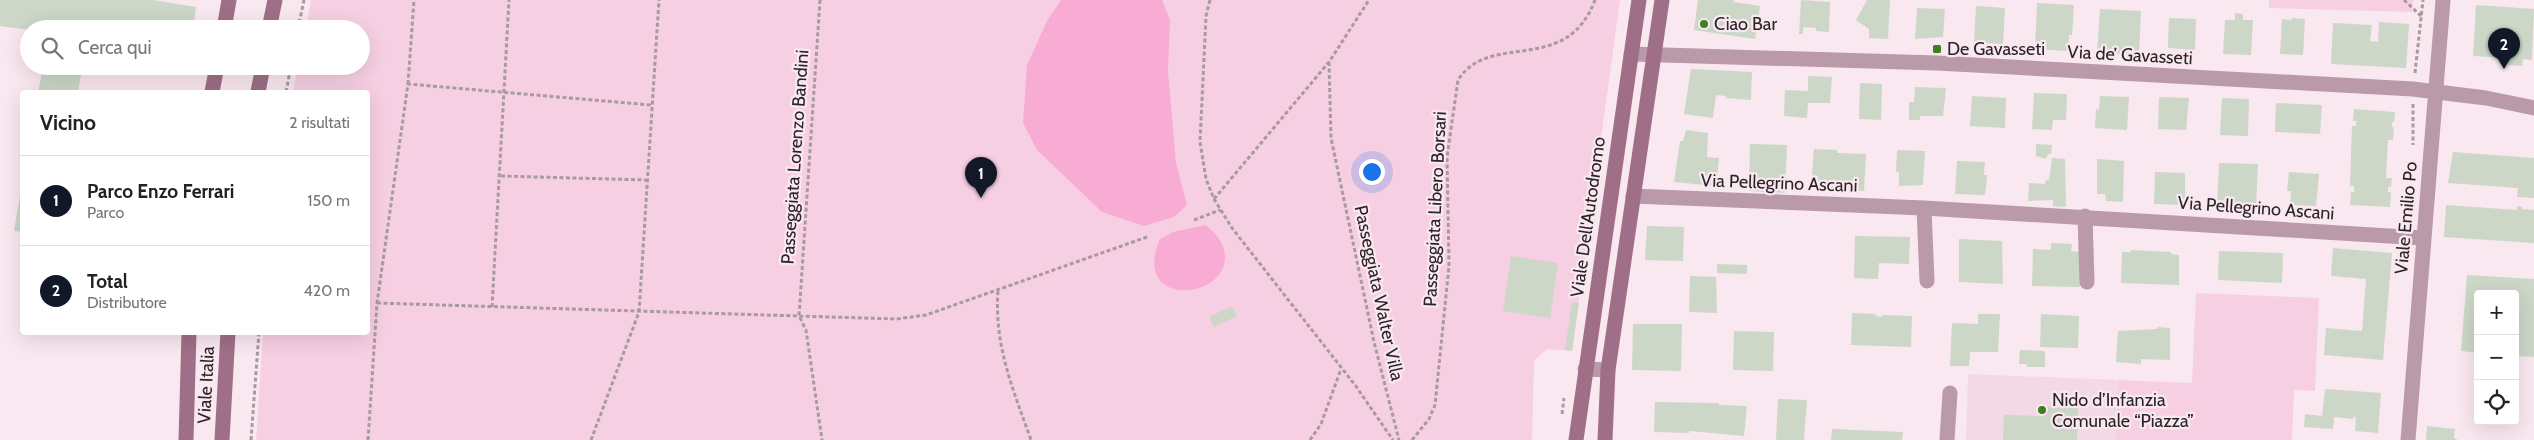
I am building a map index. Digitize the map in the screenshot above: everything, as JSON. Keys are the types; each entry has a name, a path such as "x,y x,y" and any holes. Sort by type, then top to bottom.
{"street":[{"path":"226,20 229,0"},
{"path":"272,20 275,0"},
{"name":"Viale Dell'Autodromo","path":"1576,440 1639,0"},
{"path":"1606,440 1608,370 1662,0"},
{"name":"Viale Emilio Po","path":"2408,440 2443,0"},
{"name":"Via de’ Gavasseti","path":"1631,54 1937,63 2436,92 2486,98 2534,108"},
{"path":"212,90 215,75"},
{"path":"258,90 261,75"},
{"name":"Via Pellegrino Ascani","path":"1633,196 2085,216 2423,238"},
{"path":"1924,208 1927,282"},
{"path":"2085,216 2088,282"},
{"name":"Viale Italia","path":"186,440 189,335"},
{"name":"Viale Italia","path":"222,440 228,335"},
{"path":"1585,369 1608,370"},
{"path":"1947,440 1950,393"}],"path":[{"path":"300,20 304,0"},
{"path":"368,440 377,303 408,84 414,0"},
{"path":"492,307 501,176 509,0"},
{"path":"590,440 639,312 659,0"},
{"name":"Passeggiata Lorenzo Bandini","path":"799,316 820,0"},
{"path":"1210,0 1206,16 1200,142 1206,179 1214,199 1220,210 1341,368 1393,440"},
{"path":"1214,199 1329,62 1369,0"},
{"name":"Passeggiata Libero Borsari","path":"1412,440 1429,419 1436,405 1449,266 1448,157 1458,80 1465,69 1487,57 1554,46 1566,39 1585,19 1595,0"},
{"path":"2404,0 2421,16"},
{"name":"Passeggiata Walter Villa","path":"1329,62 1331,138 1374,342 1399,440"},
{"path":"286,90 289,75"},
{"path":"408,84 651,105"},
{"path":"501,176 646,180"},
{"path":"1194,220 1220,210"},
{"path":"377,303 896,319 926,316 1147,237"},
{"path":"998,291 996,319 1001,352 1031,440"},
{"path":"799,316 806,330 822,440"},
{"path":"251,440 259,335"},
{"path":"1310,440 1321,424 1341,368"}],"shaded area":[{"path":"311,0 1620,0 1572,351 1547,349 1534,361 1532,440 256,440 263,335 370,335 370,90 293,90 296,75 370,75 370,20 308,20"},
{"path":"1061,0 1162,0 1170,20 1168,72 1176,163 1187,205 1174,217 1144,226 1102,212 1037,150 1023,123 1027,65 1047,21"},
{"path":"2269,0 2413,0 2412,12 2269,8"},
{"path":"1205,225 1216,235 1223,246 1225,256 1222,271 1211,282 1197,289 1182,290 1168,287 1158,277 1154,261 1160,239 1173,232"},
{"path":"2196,293 2319,298 2315,391 2294,390 2292,440 2115,440 2118,380 2192,383"},
{"name":"Nido d’Infanzia Comunale “Piazza”","path":"1968,374 2118,380 2115,440 1966,440"}],"building":[{"path":"0,0 153,0 196,7 194,20 20,20 20,29 0,26"},
{"path":"1698,0 1734,0 1734,2 1760,6 1755,39 1694,30"},
{"path":"1801,0 1830,2 1829,32 1803,27 1803,34 1799,34"},
{"path":"1867,0 1890,0 1888,39 1869,38 1869,29 1856,20"},
{"path":"2037,3 2074,5 2072,35 2069,35 2068,51 2035,49"},
{"path":"2476,5 2534,9 2532,60 2523,59 2522,66 2508,65 2508,58 2473,56"},
{"path":"1976,6 2005,8 2003,44 1974,43"},
{"path":"1917,8 1945,9 1943,37 1915,39"},
{"path":"2100,9 2141,11 2139,55 2097,53"},
{"path":"2235,13 2243,14 2243,20 2253,20 2251,55 2223,54 2225,20 2235,20"},
{"path":"2169,18 2196,19 2195,50 2168,48"},
{"path":"2292,18 2305,19 2303,55 2280,54 2282,19 2292,20"},
{"path":"2379,22 2409,24 2406,68 2331,64 2333,23 2372,25 2370,41 2378,42"},
{"path":"1691,69 1752,72 1751,100 1726,98 1726,96 1716,95 1713,118 1684,114"},
{"path":"41,75 81,75 78,90 38,90"},
{"path":"1808,76 1832,77 1830,103 1808,103 1807,118 1784,116 1785,90 1808,91"},
{"path":"1860,83 1882,84 1881,120 1859,119"},
{"path":"1915,87 1946,88 1943,116 1920,116 1920,120 1909,120 1909,102 1914,102"},
{"path":"2034,93 2067,94 2066,120 2053,120 2052,130 2032,129"},
{"path":"1972,96 2006,98 2005,128 1970,126"},
{"path":"2100,96 2129,97 2127,130 2095,128 2096,109 2099,110"},
{"path":"2159,97 2189,98 2186,130 2158,129"},
{"path":"2222,98 2249,99 2248,136 2220,135"},
{"path":"2276,103 2322,105 2320,134 2275,132"},
{"path":"2354,109 2395,112 2394,122 2392,122 2392,127 2394,127 2393,140 2388,140 2386,178 2392,178 2391,187 2388,187 2388,192 2391,192 2390,207 2350,205 2351,192 2354,192 2354,186 2350,186 2352,126 2356,126 2356,121 2353,121"},
{"path":"1686,130 1708,133 1707,157 1719,158 1716,186 1674,182 1680,141 1683,141"},
{"path":"1750,144 1787,145 1785,193 1749,191"},
{"path":"2036,144 2052,145 2051,154 2048,154 2046,159 2036,156"},
{"path":"1814,149 1837,150 1837,153 1866,154 1864,191 1817,189 1818,176 1812,176"},
{"path":"1897,150 1925,151 1923,185 1899,186 1899,172 1896,172"},
{"path":"2453,152 2534,158 2534,198 2517,197 2518,188 2448,183"},
{"path":"2052,158 2065,159 2066,207 2053,206 2053,200 2028,201 2029,183 2045,184 2046,180 2049,180"},
{"path":"2097,159 2124,161 2123,202 2106,201 2105,194 2097,194"},
{"path":"1957,161 1985,162 1984,175 1987,175 1985,195 1955,194"},
{"path":"2219,163 2258,164 2256,209 2217,207"},
{"path":"2155,172 2185,173 2185,205 2154,204"},
{"path":"2289,172 2319,174 2316,206 2290,205 2291,191 2287,191"},
{"path":"20,196 20,232 14,231"},
{"path":"2446,205 2517,210 2517,206 2522,207 2522,209 2534,210 2534,243 2444,237"},
{"path":"1647,226 1684,227 1683,261 1645,260"},
{"path":"1855,236 1910,237 1909,264 1879,263 1878,279 1854,278"},
{"path":"1959,239 2002,241 2003,284 1959,282"},
{"path":"2051,243 2072,244 2071,251 2081,252 2080,287 2032,286 2033,249 2051,250"},
{"path":"2333,248 2392,253 2383,360 2324,355 2326,328 2362,331 2366,279 2331,276"},
{"path":"2131,250 2171,252 2171,254 2179,255 2179,285 2121,283 2122,252 2131,252"},
{"path":"2219,251 2283,253 2282,283 2218,280"},
{"path":"1511,256 1558,263 1550,318 1503,311"},
{"path":"1717,264 1747,265 1747,274 1717,273"},
{"path":"2467,275 2534,279 2534,357 2519,356 2519,290 2474,290 2474,353 2461,351"},
{"path":"1690,276 1716,277 1717,313 1689,312"},
{"path":"1572,302 1579,303 1572,351 1565,350"},
{"path":"1232,306 1237,316 1214,327 1209,317"},
{"path":"1852,313 1875,314 1882,317 1882,315 1912,316 1911,347 1851,345"},
{"path":"1978,314 2000,314 1998,352 1970,352 1969,366 1950,366 1952,323 1978,324"},
{"path":"2041,314 2079,316 2078,348 2040,347"},
{"path":"1633,324 1682,324 1681,371 1632,370"},
{"path":"2158,327 2170,328 2170,360 2141,359 2141,364 2116,362 2118,331 2157,329"},
{"path":"1734,331 1774,332 1773,371 1733,370"},
{"path":"2020,350 2045,351 2045,367 2027,367 2027,364 2019,364"},
{"path":"2325,389 2381,393 2378,433 2355,431 2356,417 2353,417 2353,419 2334,417 2333,429 2304,427 2305,414 2322,416"},
{"path":"1778,399 1807,400 1804,440 1776,440"},
{"path":"1655,402 1719,403 1719,405 1747,406 1744,436 1689,431 1689,433 1654,432"},
{"path":"2041,407 2078,408 2077,440 2003,440 2004,415 2041,416"},
{"path":"2427,426 2455,429 2454,438 2458,440 2426,440"},
{"path":"1832,429 1903,432 1902,440 1831,440"}],"place":[{"name":"Ciao Bar","path":"1704,24"},
{"name":"De Gavasseti","path":"1937,49"},
{"name":"Total","path":"2504,69"},
{"name":"Parco Enzo Ferrari","path":"981,198"},
{"name":"Nido d’Infanzia Comunale “Piazza”","path":"2042,410"}]}
